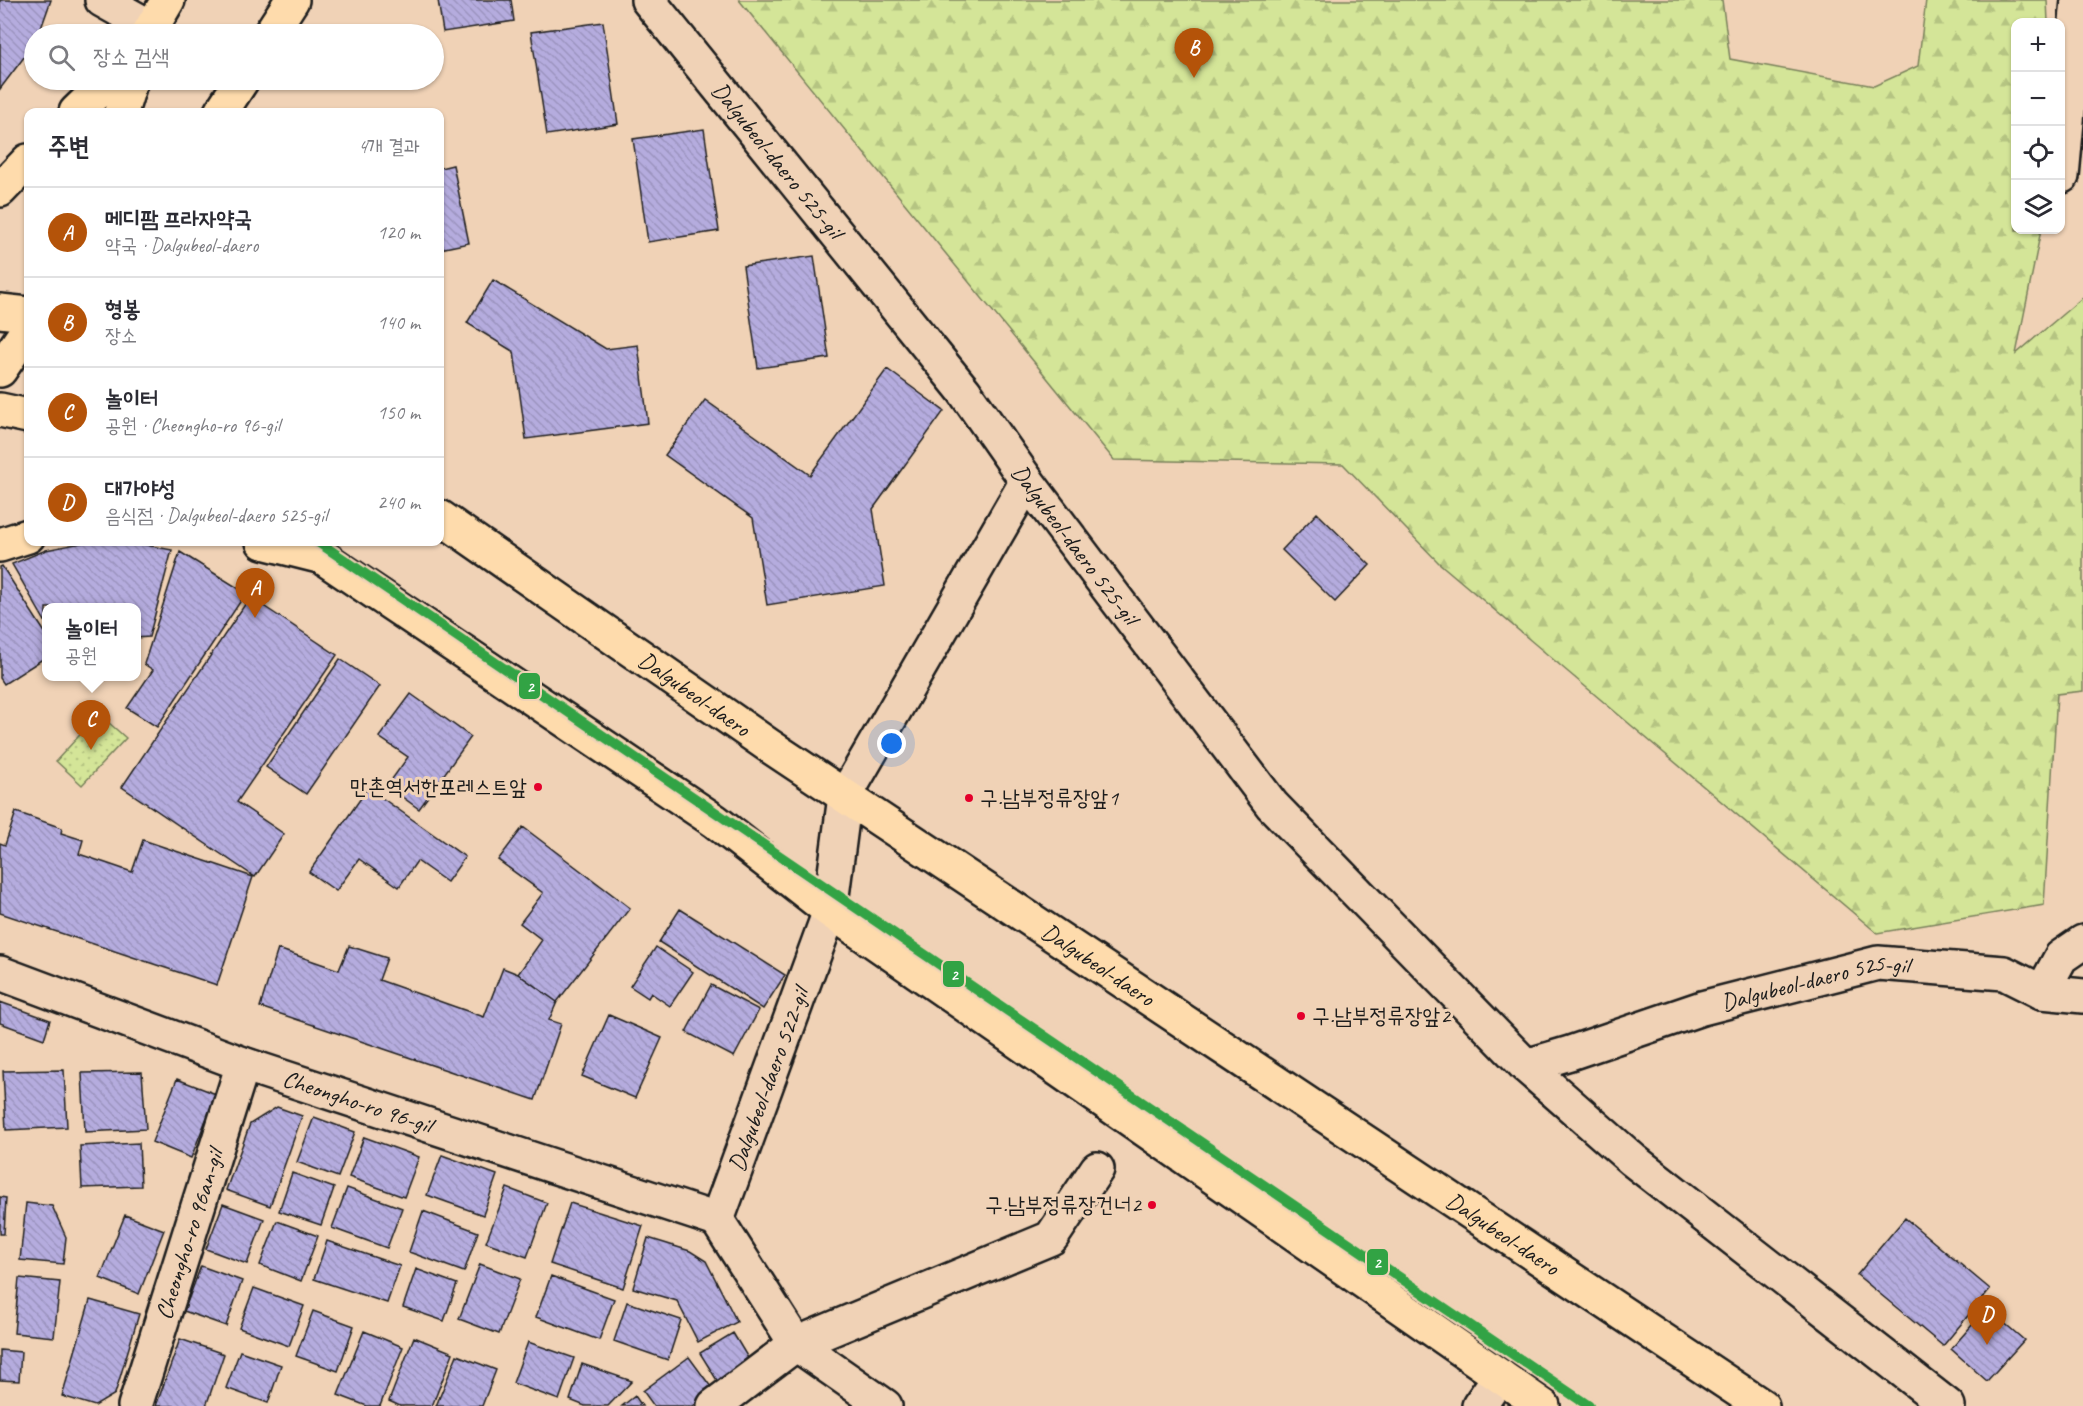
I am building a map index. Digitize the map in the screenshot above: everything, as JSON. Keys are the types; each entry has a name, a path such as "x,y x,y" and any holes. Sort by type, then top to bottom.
{"main road":[{"path":"154,24 168,0"},
{"path":"276,24 292,0"},
{"path":"80,108 99,90"},
{"path":"122,108 128,90"},
{"path":"224,108 236,90"},
{"path":"0,190 24,165"},
{"path":"0,311 24,314"},
{"path":"0,370 24,335"},
{"path":"0,410 24,415"},
{"name":"Dalgubeol-daero","path":"444,520 768,746 1762,1406"},
{"path":"0,545 24,537"},
{"path":"290,546 311,549 715,821 830,911 1543,1406"}],"street":[{"path":"102,0 139,24"},
{"name":"Dalgubeol-daero 525-gil","path":"648,0 964,391 1027,481 1272,805 1526,1066 1633,1160 1948,1406"},
{"path":"2065,143 2078,0"},
{"path":"845,796 1027,481"},
{"name":"Dalgubeol-daero 522-gil","path":"717,1220 830,911 845,796"},
{"path":"2083,942 2061,957 2042,992 2083,996"},
{"name":"Dalgubeol-daero 525-gil","path":"1526,1066 1702,1008 1878,963 2004,973 2042,992"},
{"name":"Cheongho-ro 96-gil","path":"0,973 243,1064 717,1220"},
{"name":"Cheongho-ro 96an-gil","path":"135,1406 243,1064"},
{"path":"714,1406 796,1344 1051,1238 1097,1169"},
{"path":"717,1220 796,1344 885,1406"},
{"path":"1479,1406 1500,1376"}],"green space":[{"path":"739,0 1722,0 1730,59 1874,86 1918,66 1926,0 2047,0 2048,18 2011,18 2011,234 2040,234 2016,354 2083,297 2083,691 2057,694 2044,905 1877,933 1439,563 1343,464 1114,460"},
{"path":"99,714 126,738 82,785 56,761"}],"building":[{"path":"0,0 51,0 43,24 24,24 24,57 0,89"},
{"path":"438,0 511,0 514,21 444,32 444,24 442,24"},
{"path":"603,22 618,124 547,135 531,32"},
{"path":"704,129 719,231 648,242 633,139"},
{"path":"453,165 469,243 444,248 444,167"},
{"path":"814,256 829,358 758,368 743,266"},
{"path":"493,280 606,349 638,345 648,423 526,439 514,352 467,323"},
{"path":"887,369 944,411 873,509 885,586 767,605 753,518 665,455 705,400 810,475"},
{"path":"1317,513 1370,565 1335,602 1282,550"},
{"path":"66,546 152,546 172,550 149,637 141,638 141,603 42,603 42,616 12,564 46,550"},
{"path":"180,552 246,593 157,727 127,708 153,670 144,664"},
{"path":"2,566 42,628 42,660 4,684 0,678 0,567"},
{"path":"250,597 337,655 237,802 284,834 255,877 122,787"},
{"path":"340,659 380,686 306,794 266,767"},
{"path":"411,694 471,737 419,809 387,786 408,757 379,737"},
{"path":"368,788 465,857 447,882 417,861 399,887 359,859 336,891 309,872"},
{"path":"16,812 62,828 61,833 83,840 79,854 132,872 143,840 253,877 217,985 0,913 0,843 5,845"},
{"path":"523,827 630,908 557,1002 518,974 542,940 520,923 543,893 498,860"},
{"path":"680,909 785,975 763,1009 659,942"},
{"path":"349,946 387,958 379,980 484,1017 503,968 518,974 557,1002 549,1020 561,1024 535,1100 260,1007 278,949 339,970"},
{"path":"656,947 693,972 670,1006 651,993 648,998 630,986"},
{"path":"711,985 759,1010 734,1057 686,1032"},
{"path":"0,1002 50,1020 44,1039 0,1023"},
{"path":"609,1015 662,1038 635,1098 582,1076"},
{"path":"64,1070 67,1127 6,1130 3,1071"},
{"path":"142,1072 146,1129 85,1132 82,1073"},
{"path":"177,1079 216,1094 191,1158 152,1142"},
{"path":"277,1107 302,1116 270,1206 226,1190 250,1124"},
{"path":"314,1117 355,1132 338,1177 297,1162"},
{"path":"364,1137 419,1157 404,1197 349,1177"},
{"path":"139,1143 141,1186 82,1188 80,1146"},
{"path":"442,1155 497,1175 483,1215 427,1195"},
{"path":"292,1173 334,1188 321,1225 279,1211"},
{"path":"347,1188 402,1208 387,1248 332,1228"},
{"path":"507,1188 547,1203 527,1257 486,1242"},
{"path":"0,1197 6,1198 4,1234 0,1234"},
{"path":"26,1203 52,1206 66,1237 63,1264 20,1260"},
{"path":"570,1203 643,1226 623,1288 550,1264"},
{"path":"223,1204 264,1219 247,1264 206,1249"},
{"path":"423,1211 478,1232 464,1272 409,1252"},
{"path":"125,1215 164,1230 139,1294 100,1278"},
{"path":"1905,1218 1990,1289 1943,1346 1857,1275"},
{"path":"277,1221 318,1236 301,1281 260,1265"},
{"path":"648,1238 690,1251 706,1261 737,1322 698,1342 677,1301 633,1288"},
{"path":"327,1241 400,1266 387,1303 314,1279"},
{"path":"480,1264 520,1279 499,1334 459,1319"},
{"path":"201,1266 242,1281 226,1326 184,1311"},
{"path":"416,1269 457,1284 444,1321 403,1307"},
{"path":"551,1276 614,1299 599,1340 536,1317"},
{"path":"19,1278 60,1282 54,1337 14,1333"},
{"path":"254,1288 304,1306 289,1346 239,1328"},
{"path":"90,1300 139,1314 115,1394 95,1406 62,1396"},
{"path":"627,1302 681,1320 668,1360 614,1341"},
{"path":"1987,1308 2024,1340 1987,1381 1951,1349"},
{"path":"313,1311 354,1326 338,1371 296,1356"},
{"path":"364,1331 403,1347 380,1406 367,1406 338,1395"},
{"path":"733,1333 751,1363 718,1382 700,1353"},
{"path":"414,1337 453,1353 432,1406 400,1406 389,1401"},
{"path":"180,1339 224,1354 206,1406 156,1406"},
{"path":"528,1342 574,1358 559,1400 513,1383"},
{"path":"0,1350 21,1352 19,1381 0,1380"},
{"path":"240,1351 281,1365 268,1403 226,1388"},
{"path":"457,1355 496,1370 482,1406 436,1406"},
{"path":"689,1357 714,1391 693,1406 654,1406 643,1391"},
{"path":"582,1364 632,1381 608,1406 585,1406 570,1400"},
{"path":"635,1396 642,1406 622,1406"}],"transit line":[{"name":"2","path":"324,546 1589,1406"}],"place":[{"name":"형봉","path":"1194,78"},
{"name":"메디팜 프라자약국","path":"255,618"},
{"name":"놀이터","path":"91,750"},
{"name":"만촌역서한포레스트앞","path":"538,787"},
{"name":"구.남부정류장앞1","path":"969,798"},
{"name":"구.남부정류장앞2","path":"1301,1016"},
{"name":"구.남부정류장건너2","path":"1152,1205"},
{"name":"대가야성","path":"1987,1345"}]}
